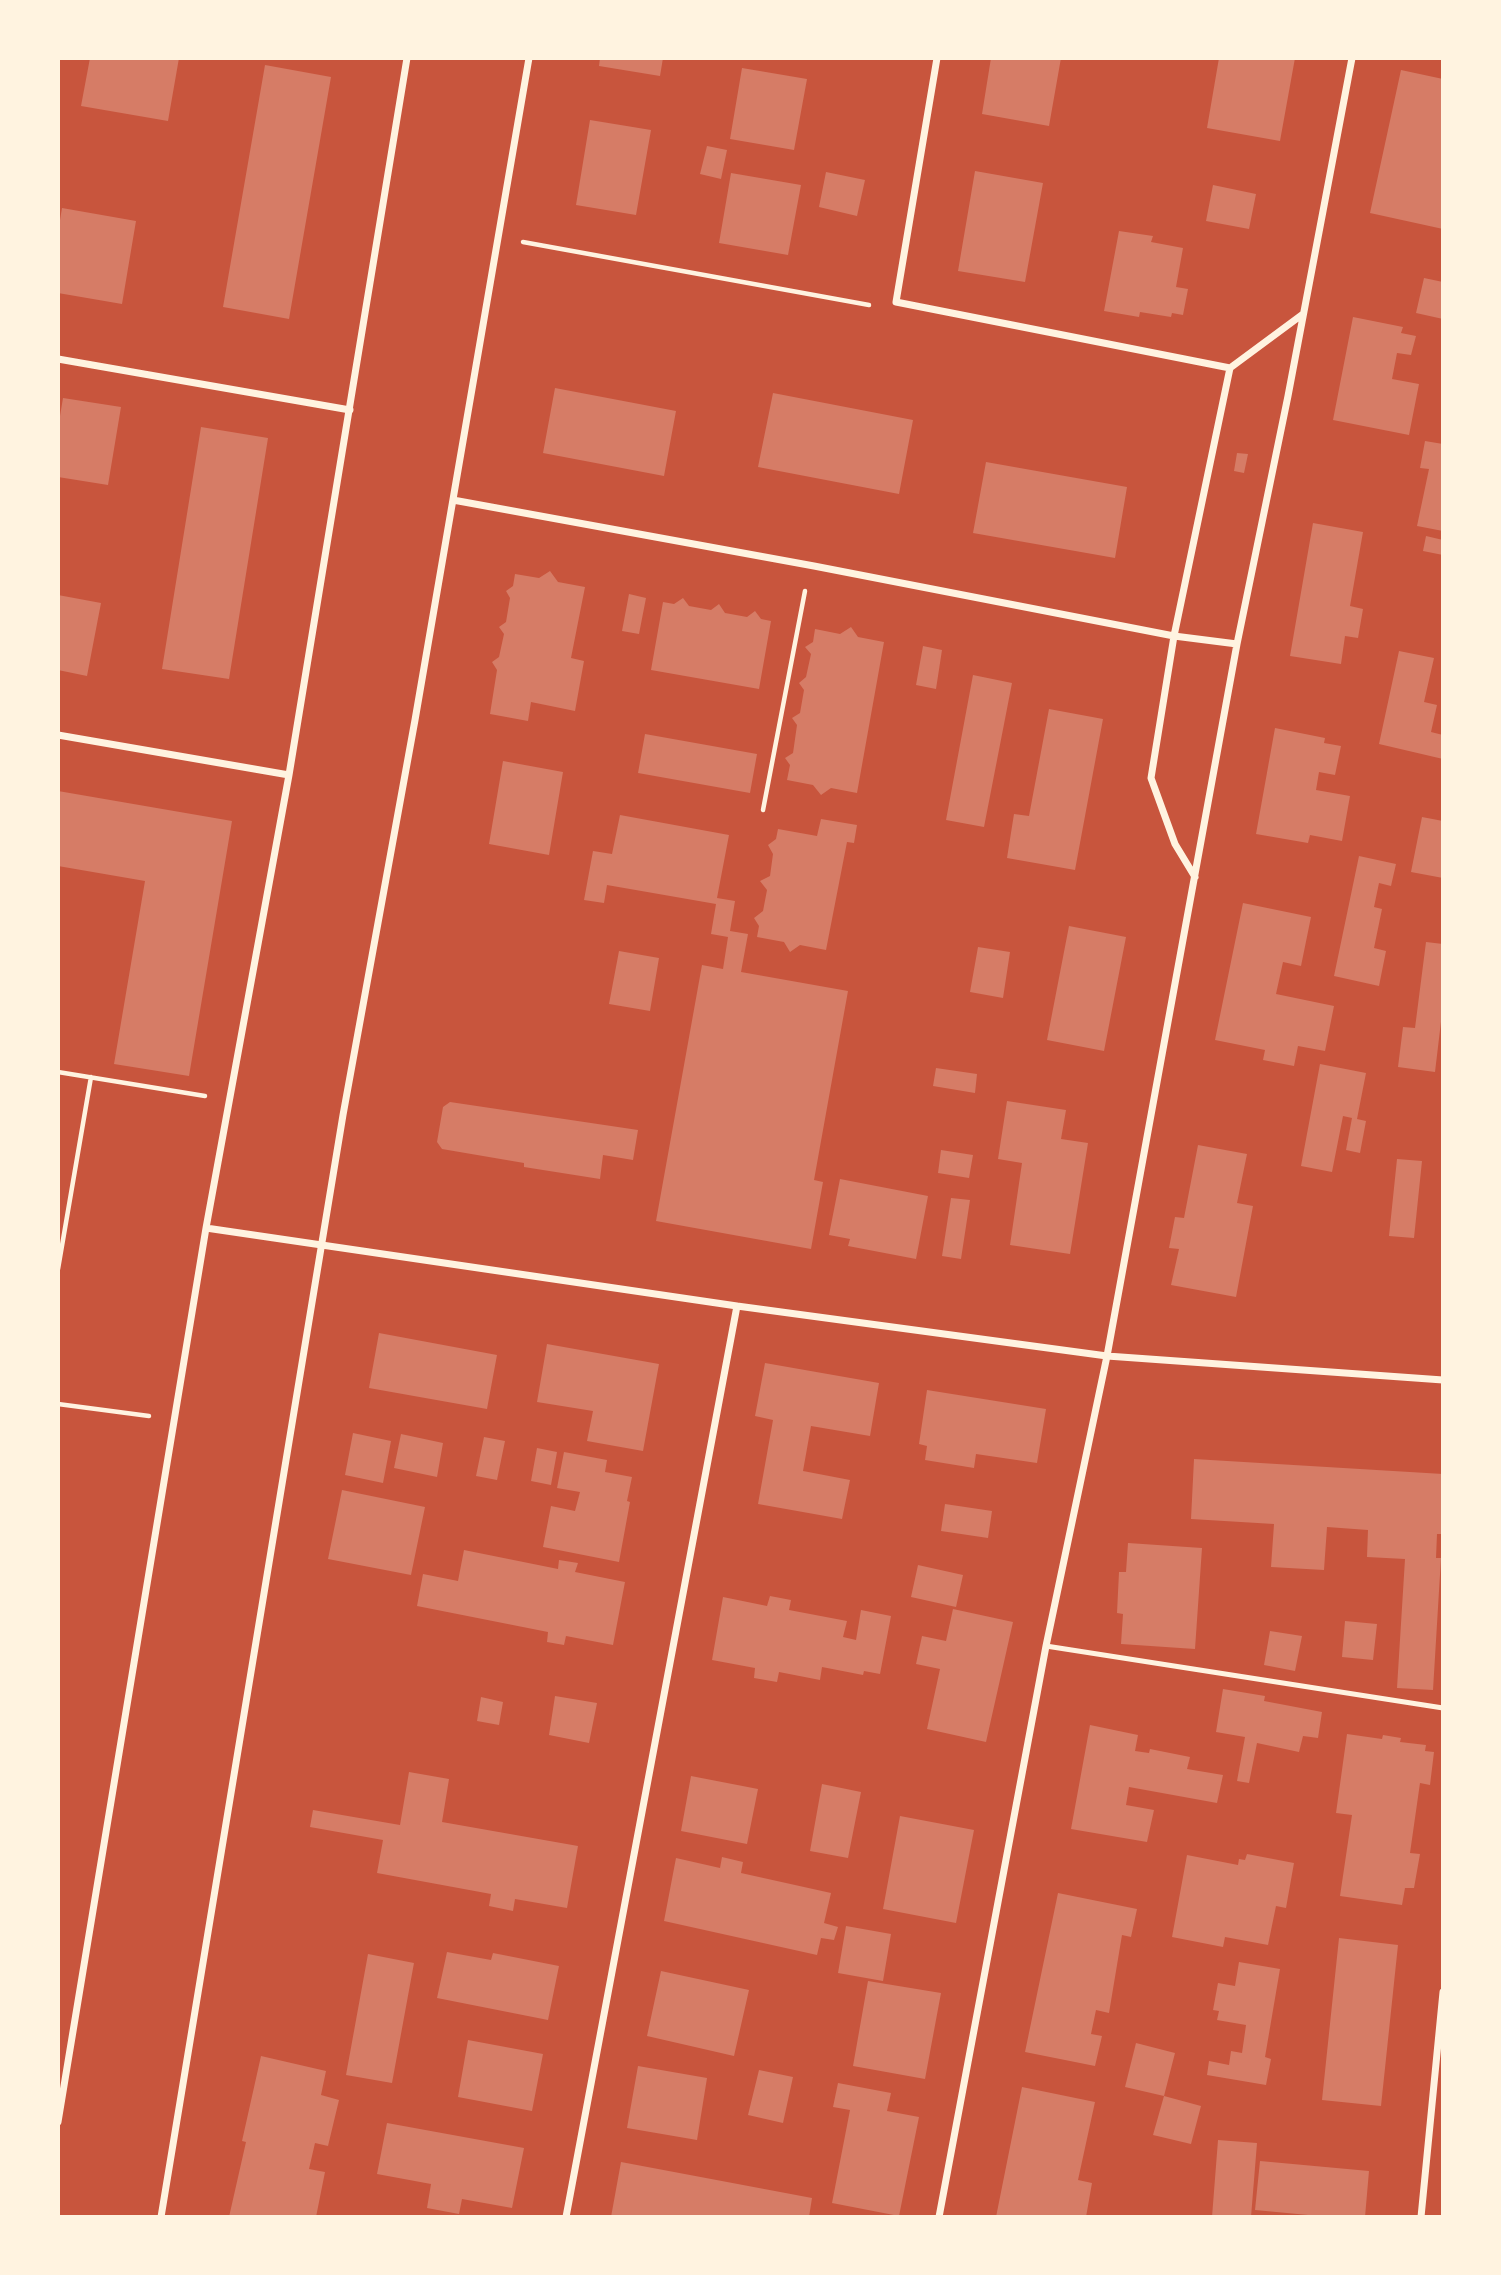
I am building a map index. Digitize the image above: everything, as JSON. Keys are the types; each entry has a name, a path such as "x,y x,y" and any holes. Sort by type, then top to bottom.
{"street":[{"path":"58,2122 206,1228 289,775 407,58"},
{"path":"161,2217 343,1115 529,58"},
{"path":"937,58 896,302 1230,368"},
{"path":"939,2217 1046,1646 1107,1356 1237,644 1352,58"},
{"path":"1195,877 1175,844 1151,778 1174,636 1230,368 1303,313"},
{"path":"58,359 350,410"},
{"path":"453,500 1174,636 1237,644"},
{"path":"58,735 289,775"},
{"path":"206,1228 737,1306 1107,1356 1443,1380"},
{"path":"566,2217 737,1306"},
{"path":"1421,2217 1443,1992"}],"lane":[{"path":"1046,1646 1443,1708"}],"path":[{"path":"498,237 865,305 896,302"},
{"path":"763,810 810,566"},
{"path":"58,1072 230,1100"},
{"path":"58,1269 91,1077"},
{"path":"58,1404 174,1420"}],"building":[{"path":"90,58 179,58 168,121 81,106"},
{"path":"600,58 663,58 660,76 599,66"},
{"path":"991,58 1061,58 1049,126 982,114"},
{"path":"1219,58 1295,58 1280,141 1207,128"},
{"path":"265,65 331,77 289,319 223,307"},
{"path":"742,68 807,79 794,150 730,139"},
{"path":"1401,70 1443,79 1443,229 1370,213"},
{"path":"590,120 651,130 636,215 576,205"},
{"path":"707,146 727,150 721,179 700,174"},
{"path":"975,171 1043,183 1025,282 958,271"},
{"path":"826,172 865,180 857,216 819,207"},
{"path":"731,173 801,185 788,255 719,243"},
{"path":"1213,185 1256,194 1249,229 1206,221"},
{"path":"62,208 136,221 122,304 58,293 58,232"},
{"path":"1119,231 1153,236 1151,242 1183,248 1176,287 1188,289 1183,315 1172,313 1171,317 1140,312 1139,317 1104,311"},
{"path":"1424,278 1443,282 1443,319 1416,313"},
{"path":"1353,317 1403,327 1401,333 1416,336 1411,355 1397,353 1392,379 1419,384 1409,435 1333,420"},
{"path":"555,388 676,411 664,476 543,453"},
{"path":"773,393 913,420 899,494 758,467"},
{"path":"63,398 121,407 108,485 58,477 58,428"},
{"path":"201,427 268,438 229,679 162,669"},
{"path":"1425,441 1443,444 1443,531 1417,526 1429,469 1420,468"},
{"path":"1237,453 1248,454 1244,473 1234,471"},
{"path":"986,462 1127,487 1115,558 973,533"},
{"path":"1313,523 1363,532 1350,606 1363,609 1358,638 1345,636 1341,664 1290,656"},
{"path":"1426,536 1443,540 1443,555 1423,551"},
{"path":"550,571 558,582 585,587 571,658 584,661 575,711 531,702 528,721 490,714 497,670 492,662 499,657 504,634 499,627 506,622 510,598 506,591 513,586 515,574 539,578"},
{"path":"629,594 646,598 639,634 622,631"},
{"path":"58,595 101,603 87,676 58,670"},
{"path":"683,598 689,606 711,610 719,604 725,613 747,617 755,611 761,619 771,621 759,689 651,670 663,602 674,604"},
{"path":"851,627 858,637 884,642 857,793 831,788 821,795 813,785 787,780 790,765 785,758 793,753 797,725 792,718 800,713 804,690 799,683 806,677 811,654 805,647 813,642 815,629 840,634"},
{"path":"923,646 942,650 936,689 916,685"},
{"path":"1399,651 1434,658 1424,702 1437,705 1431,732 1443,735 1443,759 1379,744"},
{"path":"973,675 1012,683 984,827 946,820"},
{"path":"1049,709 1103,719 1075,870 1007,858 1014,814 1029,816"},
{"path":"1275,728 1325,738 1324,743 1341,746 1335,775 1319,772 1316,790 1350,796 1342,841 1310,835 1308,843 1256,834"},
{"path":"645,734 757,754 750,793 638,773"},
{"path":"503,761 563,772 549,855 489,844"},
{"path":"58,791 232,821 189,1076 114,1064 145,881 58,866"},
{"path":"620,815 729,835 717,898 735,901 730,931 748,934 741,972 848,991 814,1180 823,1182 811,1249 656,1221 702,965 723,969 728,937 711,934 716,904 607,885 604,903 584,900 593,851 612,854"},
{"path":"1422,817 1443,821 1443,878 1411,872"},
{"path":"821,819 857,825 854,843 847,842 826,950 800,945 790,952 784,942 757,937 759,926 754,918 763,911 767,890 760,881 770,876 773,854 768,845 776,839 778,829 817,836"},
{"path":"1359,856 1396,864 1391,886 1379,883 1374,907 1382,909 1374,948 1386,951 1379,986 1334,976"},
{"path":"1243,903 1311,917 1301,966 1283,962 1276,994 1334,1006 1325,1051 1298,1046 1294,1066 1263,1060 1265,1050 1215,1040"},
{"path":"1069,926 1126,937 1104,1051 1047,1040"},
{"path":"1426,942 1443,944 1443,1005 1435,1072 1398,1067 1403,1027 1415,1028"},
{"path":"978,947 1010,952 1003,998 970,992"},
{"path":"619,951 659,958 650,1011 609,1004"},
{"path":"1320,1064 1366,1073 1357,1119 1366,1121 1360,1153 1346,1150 1352,1118 1343,1116 1332,1172 1301,1166"},
{"path":"936,1068 977,1074 975,1093 933,1086"},
{"path":"1007,1101 1066,1110 1061,1139 1088,1143 1070,1254 1010,1245 1022,1163 998,1159"},
{"path":"450,1102 638,1130 633,1160 603,1155 600,1179 524,1167 524,1163 442,1149 437,1142 443,1107"},
{"path":"1198,1145 1247,1154 1237,1203 1253,1206 1236,1297 1171,1285 1179,1249 1169,1248 1175,1217 1184,1218"},
{"path":"941,1150 973,1155 969,1178 938,1173"},
{"path":"1397,1159 1422,1161 1414,1238 1389,1236"},
{"path":"840,1179 928,1196 916,1259 848,1246 850,1239 829,1235"},
{"path":"951,1198 970,1200 961,1259 942,1256"},
{"path":"379,1333 497,1355 487,1409 369,1388"},
{"path":"547,1344 659,1364 643,1451 587,1441 593,1411 537,1402"},
{"path":"765,1363 879,1383 870,1436 811,1426 803,1471 850,1480 842,1519 758,1504 773,1420 755,1416"},
{"path":"927,1390 1046,1409 1037,1463 976,1454 974,1468 925,1460 927,1446 919,1444"},
{"path":"353,1433 391,1441 383,1483 345,1475"},
{"path":"401,1434 443,1443 437,1477 394,1468"},
{"path":"484,1437 505,1441 497,1480 476,1476"},
{"path":"537,1448 557,1452 551,1485 531,1481"},
{"path":"564,1452 607,1460 605,1472 632,1477 619,1562 543,1547 551,1506 575,1511 580,1492 557,1488"},
{"path":"1194,1459 1443,1474 1443,1534 1437,1534 1436,1558 1441,1558 1433,1690 1397,1688 1405,1559 1367,1557 1368,1530 1327,1527 1324,1570 1271,1567 1274,1524 1191,1519"},
{"path":"342,1490 425,1507 411,1575 328,1559"},
{"path":"945,1504 992,1511 988,1538 941,1531"},
{"path":"1128,1543 1202,1548 1195,1649 1121,1644 1123,1614 1117,1613 1119,1572 1126,1572"},
{"path":"464,1550 558,1569 559,1560 578,1563 575,1572 625,1582 613,1645 566,1636 564,1645 547,1642 548,1632 417,1606 423,1574 458,1581"},
{"path":"918,1565 963,1575 956,1607 911,1597"},
{"path":"770,1596 791,1600 789,1610 847,1621 843,1637 856,1640 861,1610 891,1616 880,1674 864,1671 863,1675 822,1667 820,1680 779,1672 777,1682 754,1678 755,1668 712,1660 723,1597 767,1606"},
{"path":"953,1609 1013,1622 986,1742 927,1729 940,1669 916,1664 922,1636 946,1641"},
{"path":"1345,1621 1377,1624 1373,1660 1342,1657"},
{"path":"1270,1631 1302,1636 1295,1671 1264,1665"},
{"path":"1223,1689 1265,1696 1264,1701 1322,1712 1318,1738 1303,1736 1299,1752 1257,1743 1249,1783 1237,1781 1245,1737 1216,1732"},
{"path":"555,1696 597,1703 589,1743 549,1735"},
{"path":"481,1697 503,1702 499,1725 477,1721"},
{"path":"1090,1725 1138,1735 1135,1751 1149,1753 1150,1749 1190,1757 1187,1769 1223,1775 1217,1803 1129,1787 1126,1805 1154,1810 1147,1842 1071,1829"},
{"path":"1347,1734 1382,1739 1383,1735 1401,1738 1400,1742 1426,1745 1425,1751 1434,1752 1430,1785 1420,1783 1410,1853 1420,1854 1414,1888 1405,1888 1402,1905 1340,1896 1352,1815 1336,1813"},
{"path":"409,1772 449,1779 442,1822 578,1846 567,1908 515,1899 513,1911 489,1906 491,1894 377,1873 383,1840 310,1827 313,1810 400,1825"},
{"path":"691,1776 758,1789 747,1844 681,1831"},
{"path":"822,1784 861,1792 848,1858 810,1851"},
{"path":"900,1816 974,1830 956,1923 883,1909"},
{"path":"1247,1854 1294,1863 1286,1908 1276,1906 1268,1945 1225,1937 1223,1947 1172,1937 1187,1855 1238,1865 1239,1859 1245,1860"},
{"path":"722,1857 743,1862 741,1873 831,1893 824,1923 838,1927 834,1940 821,1938 817,1955 664,1921 676,1858 720,1868"},
{"path":"1058,1893 1137,1909 1131,1937 1122,1935 1109,2013 1096,2010 1091,2034 1102,2036 1095,2066 1025,2052"},
{"path":"846,1926 891,1934 883,1981 838,1973"},
{"path":"1339,1938 1398,1945 1381,2106 1322,2100"},
{"path":"447,1952 491,1960 493,1953 559,1966 548,2020 437,1998"},
{"path":"368,1954 414,1963 392,2083 346,2075"},
{"path":"1239,1962 1280,1969 1265,2057 1271,2059 1266,2085 1207,2075 1209,2061 1229,2065 1231,2051 1242,2053 1246,2025 1217,2020 1219,2011 1213,2010 1218,1983 1235,1986"},
{"path":"661,1971 749,1990 734,2056 647,2036"},
{"path":"868,1981 941,1993 925,2079 853,2066"},
{"path":"468,2040 543,2054 532,2111 458,2097"},
{"path":"1136,2043 1175,2053 1164,2096 1125,2087"},
{"path":"261,2056 326,2071 321,2095 339,2100 328,2146 315,2143 309,2169 325,2172 316,2217 229,2217"},
{"path":"638,2066 707,2078 697,2140 627,2128"},
{"path":"759,2070 793,2077 783,2123 748,2115"},
{"path":"838,2083 891,2093 887,2111 919,2117 899,2216 832,2203 850,2110 833,2107"},
{"path":"1022,2087 1095,2102 1078,2180 1092,2183 1086,2217 996,2217"},
{"path":"1164,2096 1201,2106 1191,2144 1153,2135"},
{"path":"387,2123 524,2148 512,2208 462,2199 459,2214 427,2208 431,2184 377,2174"},
{"path":"1218,2140 1257,2143 1251,2217 1212,2217"},
{"path":"1260,2161 1369,2171 1365,2217 1307,2217 1308,2215 1255,2210"},
{"path":"621,2162 812,2198 809,2217 611,2217"}]}
